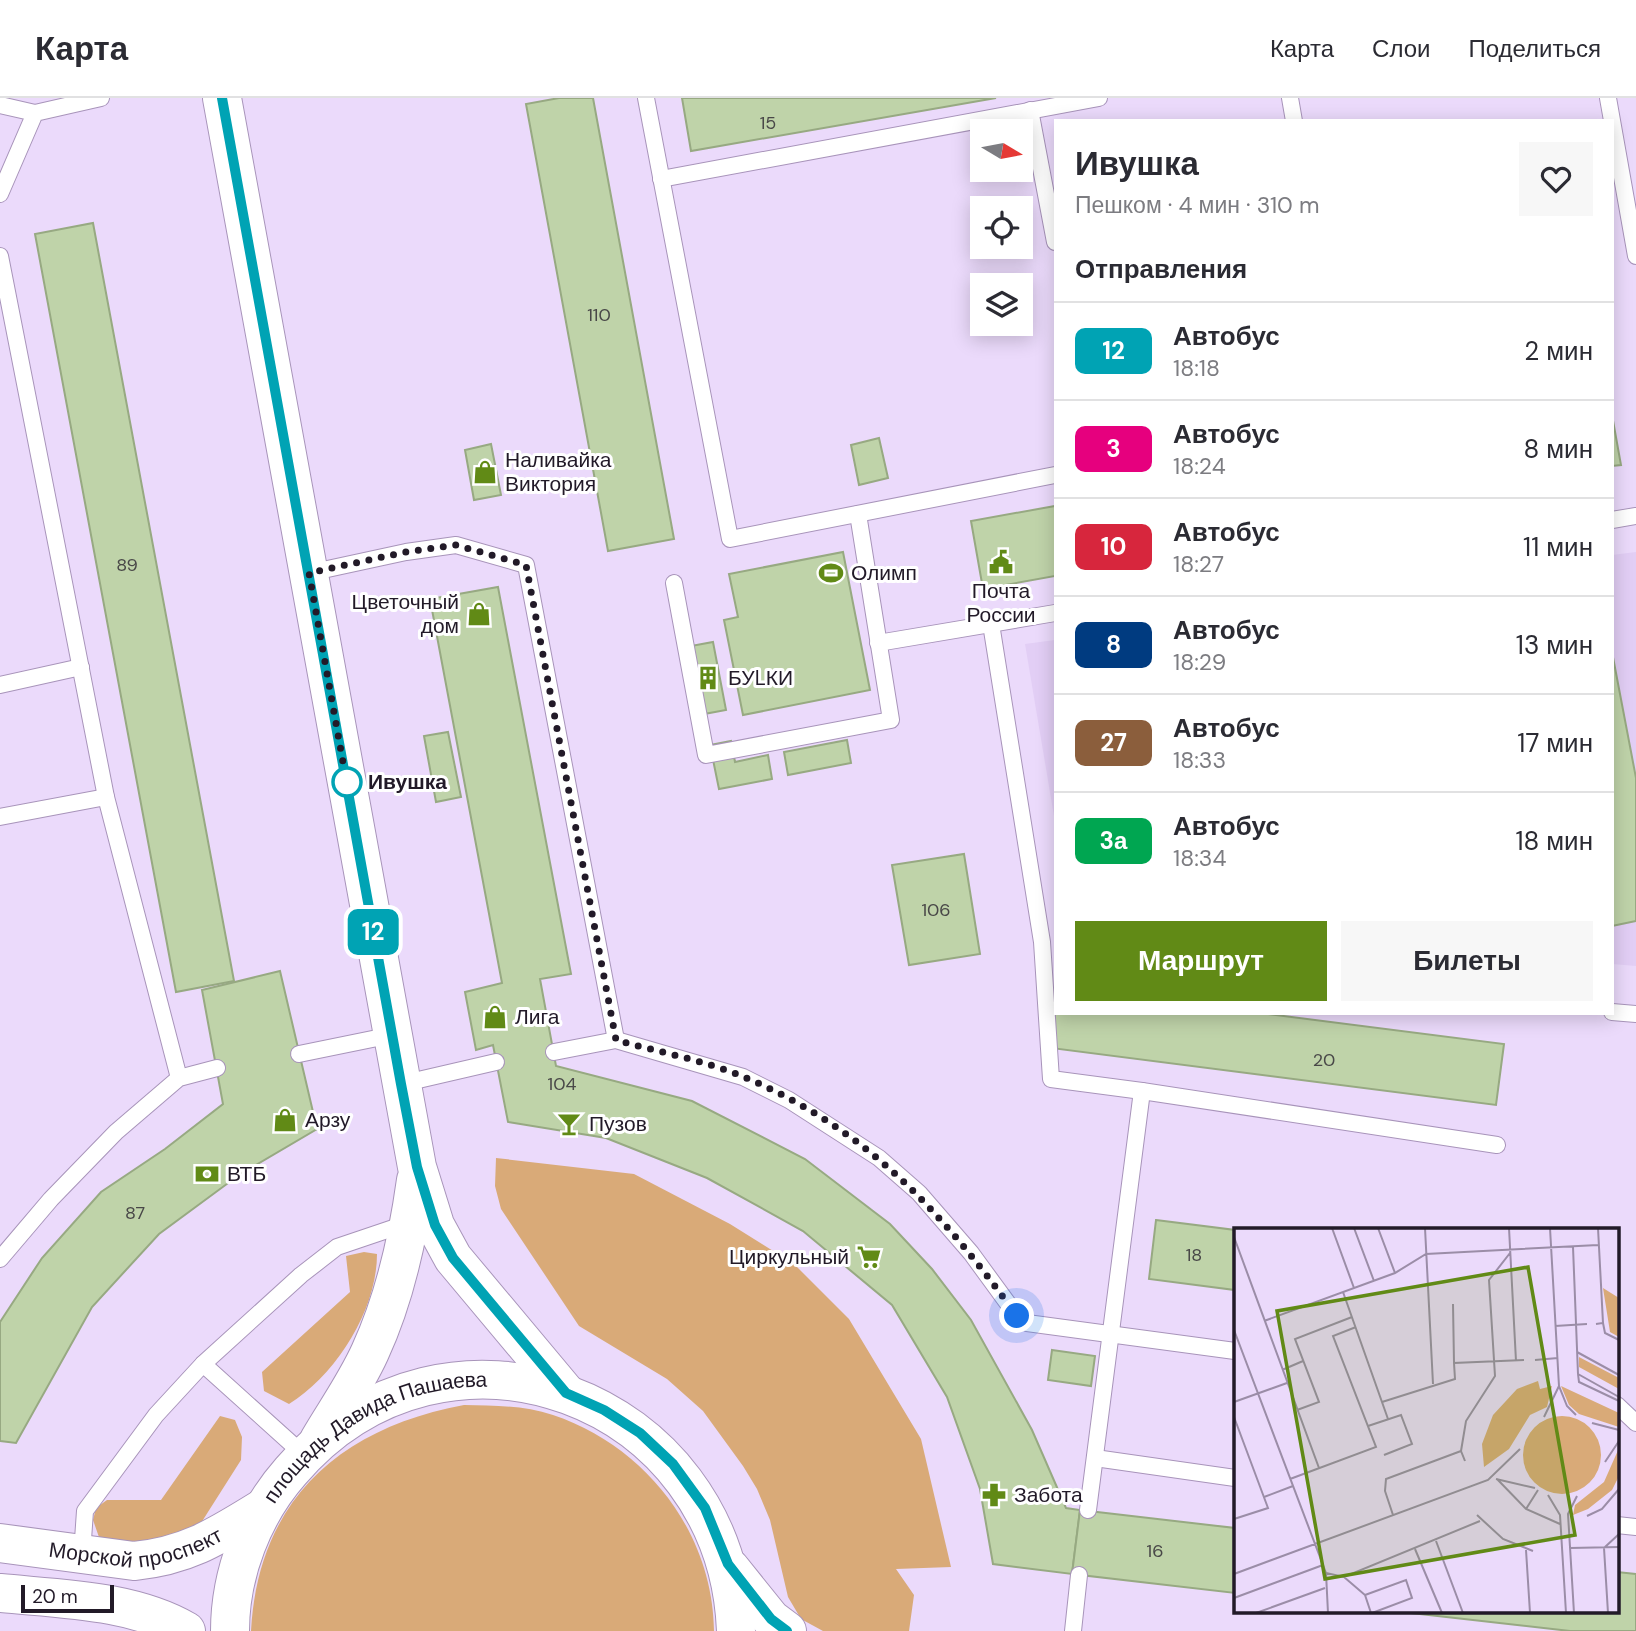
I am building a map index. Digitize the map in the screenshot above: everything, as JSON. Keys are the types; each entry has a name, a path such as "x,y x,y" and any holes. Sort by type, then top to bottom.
{"street":[{"path":"222,98 417,1167 435,1225 453,1258 566,1393"},
{"path":"311,1448 371,1350 410,1222 417,1167"},
{"name":"площадь Давида Пашаева","path":"230,1631 234,1586 243,1554 263,1508 311,1448 377,1403 443,1383 503,1380 566,1393 604,1410 640,1433 673,1464 705,1508 728,1564 735,1596 736,1631"},
{"name":"Морской проспект","path":"0,1543 82,1554 149,1559 202,1546 263,1508"},
{"path":"728,1564 771,1619 787,1631"},
{"path":"0,1593 129,1609 170,1621 187,1631"}],"lane":[{"path":"0,105 35,113 101,98"},
{"path":"646,98 730,539 1054,475"},
{"path":"661,179 1099,98"},
{"path":"1290,98 1294,119"},
{"path":"1608,98 1612,119"},
{"path":"1030,110 1054,237"},
{"path":"0,194 35,113"},
{"path":"1614,132 1636,256"},
{"path":"0,256 106,797 178,1078"},
{"path":"674,583 706,755 891,720 858,514"},
{"path":"1614,520 1636,516"},
{"path":"309,573 406,552 456,545 526,565 616,1040"},
{"path":"878,643 1054,613"},
{"path":"990,624 1048,943 1051,1079 1497,1145"},
{"path":"0,685 81,667"},
{"path":"0,817 106,797"},
{"path":"1614,1012 1636,1014"},
{"path":"299,1054 392,1035"},
{"path":"554,1052 616,1040 743,1077 789,1100 879,1158 919,1193 971,1253 1017,1316 1027,1324 1234,1351"},
{"path":"401,1084 496,1062"},
{"path":"0,1259 51,1199 116,1132 178,1078 217,1069"},
{"path":"1088,1510 1142,1091"},
{"path":"82,1554 85,1511 156,1415 203,1364 301,1275 337,1247 410,1222"},
{"path":"203,1364 311,1448"},
{"path":"1618,1406 1636,1423"},
{"path":"1095,1458 1234,1478"},
{"path":"1618,1524 1636,1527"},
{"path":"1073,1631 1079,1575"}],"shaded area":[{"path":"1636,552 1636,966 1614,964 1614,555"},
{"path":"1054,640 1054,816 1025,644"},
{"path":"496,1158 634,1174 730,1224 794,1264 849,1319 921,1439 951,1567 896,1569 914,1595 909,1631 823,1631 801,1619 788,1597 770,1520 757,1489 743,1466 703,1411 667,1379 579,1326 501,1209 495,1186"},
{"path":"364,1252 377,1254 370,1297 351,1339 337,1359 306,1392 289,1404 264,1391 262,1372 350,1292 346,1256"},
{"path":"464,1405 520,1408 553,1415 587,1429 617,1448 645,1471 668,1498 687,1528 702,1560 711,1595 714,1631 251,1631 257,1585 270,1544 289,1508 314,1478 344,1452 379,1432 420,1416"},
{"path":"220,1416 235,1420 242,1437 241,1460 201,1523 163,1546 100,1540 93,1520 96,1508 107,1500 161,1500"}],"building":[{"path":"559,98 593,98 674,539 608,551 526,104"},
{"path":"682,98 996,98 691,151"},
{"path":"93,223 234,981 176,992 35,234"},
{"path":"1614,426 1621,465 1614,466"},
{"path":"879,438 888,478 859,485 851,445"},
{"path":"491,444 501,495 474,500 465,450"},
{"path":"1054,506 1054,576 983,589 971,521"},
{"path":"843,552 870,690 743,715 724,620 738,617 729,574"},
{"path":"498,587 571,974 540,979 556,1066 692,1101 805,1159 890,1224 932,1269 971,1320 1032,1430 1066,1508 1080,1510 1072,1574 993,1564 980,1489 947,1397 892,1305 803,1231 707,1178 606,1138 508,1122 493,1045 476,1050 465,992 502,983 430,599"},
{"name":"БУLКИ","path":"713,642 726,710 704,714 691,646"},
{"path":"1614,662 1636,778 1636,921 1614,926"},
{"path":"448,732 461,797 436,802 424,736"},
{"path":"847,740 851,763 788,775 784,752"},
{"path":"731,741 735,762 768,755 772,779 719,789 710,745"},
{"path":"964,854 980,954 909,965 892,865"},
{"path":"280,971 317,1129 239,1175 159,1234 92,1307 16,1443 0,1441 0,1322 42,1258 101,1192 165,1149 223,1104 202,990"},
{"path":"1055,1015 1276,1015 1504,1044 1496,1105 1051,1048"},
{"path":"1156,1220 1234,1230 1234,1290 1149,1279"},
{"path":"1052,1350 1095,1356 1091,1386 1048,1380"},
{"path":"1080,1510 1234,1528 1234,1593 1072,1574"},
{"path":"1618,1572 1636,1574 1636,1631 1570,1631 1420,1614 1618,1614"}],"bus line":[{"name":"12","path":"222,98 401,1084 417,1167 435,1225 453,1258 474,1287 566,1393 604,1410 640,1433 673,1464 705,1508 728,1564 771,1619 787,1631"}],"place":[{"name":"Наливайка Виктория","path":"485,472"},
{"name":"Почта России","path":"1001,562"},
{"name":"Олимп","path":"831,573"},
{"name":"Цветочный дом","path":"479,614"},
{"name":"БУLКИ","path":"708,678"},
{"name":"Ивушка","path":"347,782"},
{"name":"Лига","path":"495,1017"},
{"name":"Арзу","path":"285,1120"},
{"name":"Пузов","path":"569,1124"},
{"name":"ВТБ","path":"207,1174"},
{"name":"Циркульный","path":"869,1257"},
{"name":"Забота","path":"994,1495"}],"route":[{"path":"347,782 348,790 309,573 388,555 456,545 526,565 616,1040 743,1077 789,1100 856,1142 919,1193 971,1253 1017,1316"}]}
